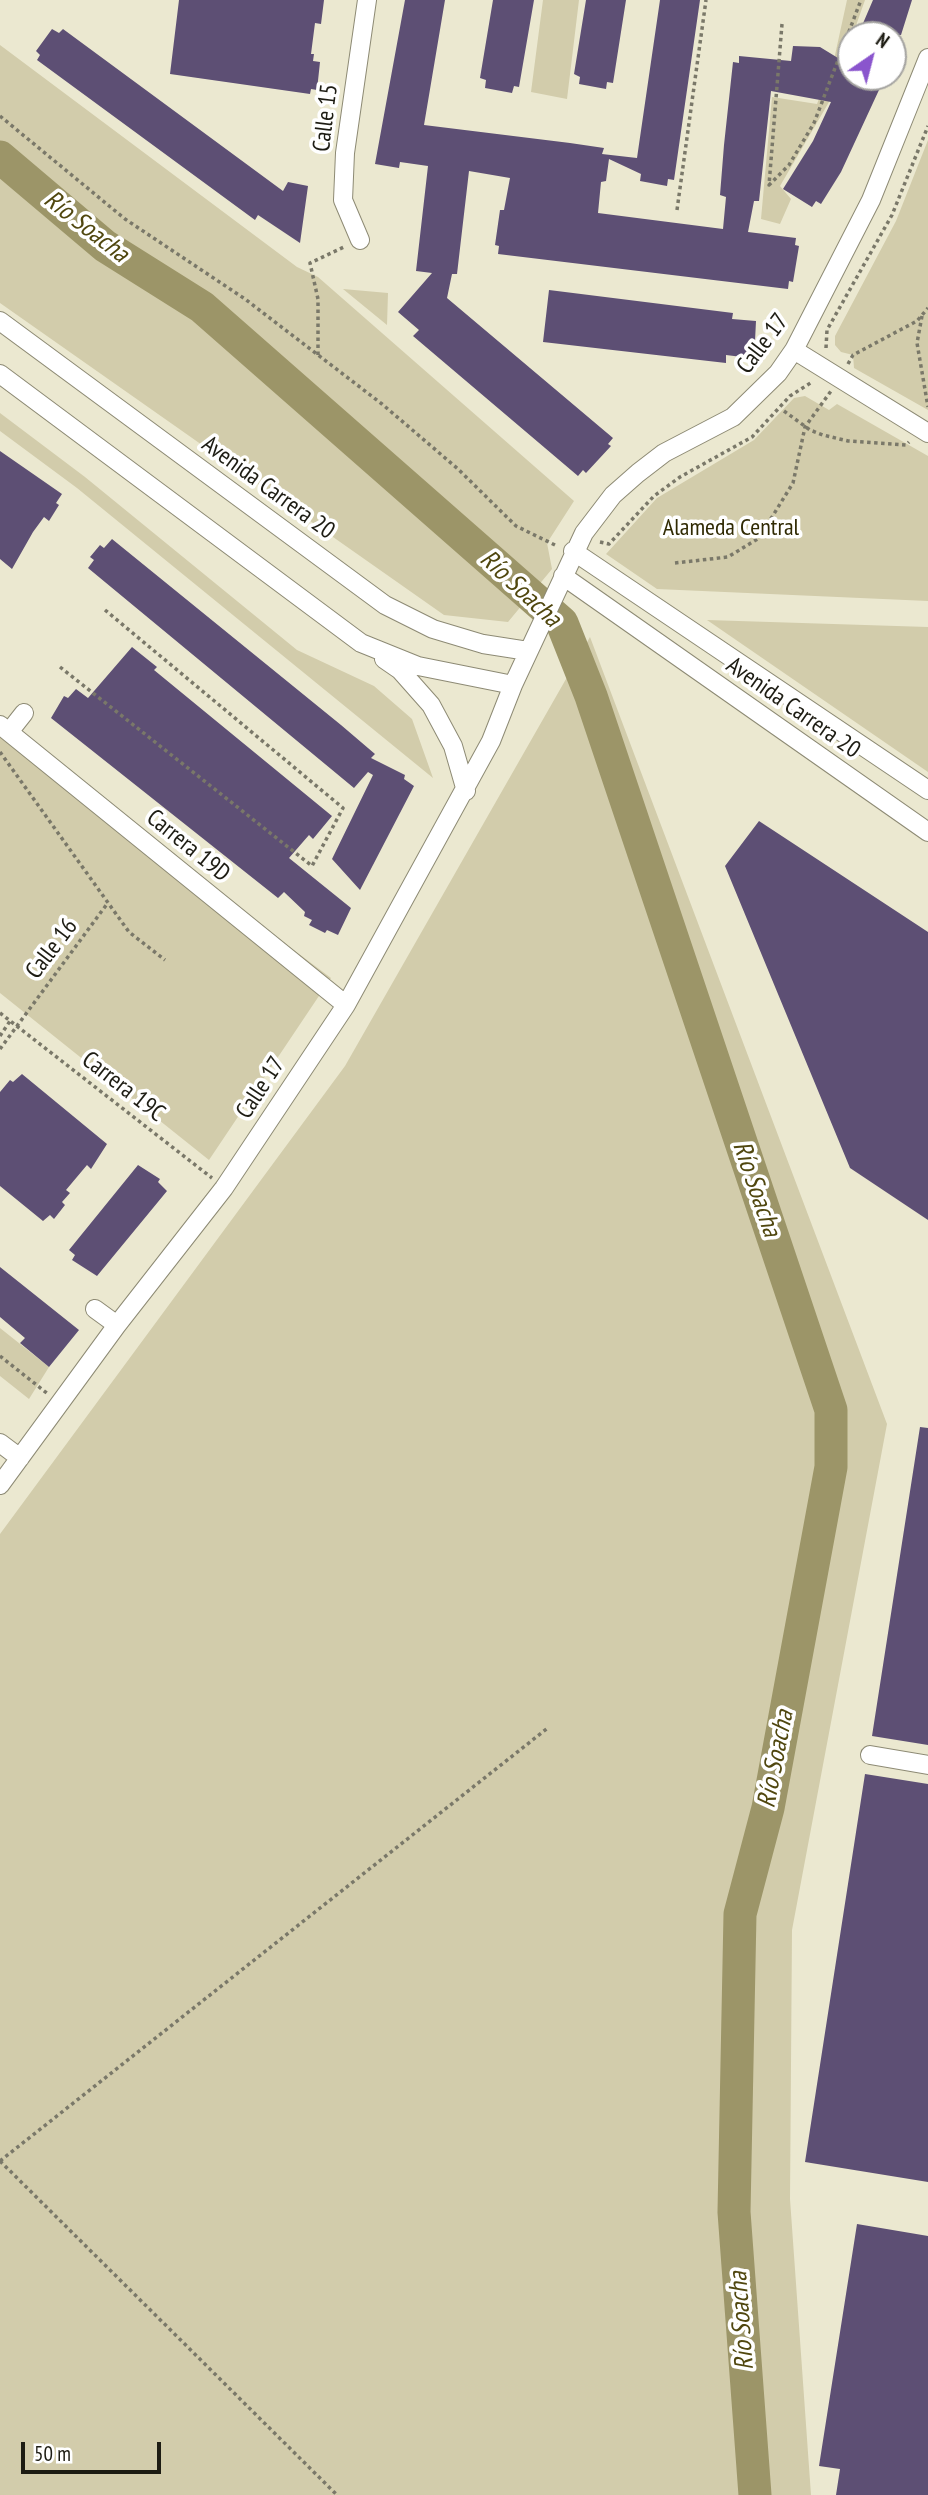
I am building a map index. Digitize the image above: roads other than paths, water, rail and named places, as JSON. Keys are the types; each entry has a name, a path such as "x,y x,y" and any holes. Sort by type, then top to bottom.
{"street":[{"name":"Calle 15","path":"360,240 343,200 345,153 368,0"},
{"name":"Calle 17","path":"0,1485 117,1325 224,1188 346,1004 466,792 491,741 573,551 613,495 664,453 733,417 778,373 794,350 871,200 928,58"},
{"name":"Avenida Carrera 20","path":"0,321 385,604 433,629 483,645 528,651"},
{"path":"794,350 924,431"},
{"path":"0,374 400,670 431,705 453,746 466,792"},
{"name":"Avenida Carrera 20","path":"573,551 928,790"},
{"name":"Avenida Carrera 20","path":"563,576 928,832"},
{"path":"361,643 418,666 513,685"},
{"path":"5,728 24,713"},
{"name":"Carrera 19D","path":"5,728 346,1004"},
{"path":"96,1308 117,1325"},
{"path":"0,1443 20,1458"},
{"path":"870,1755 928,1765"}],"waterway":[{"name":"Río Soacha","path":"0,157 105,246 202,307 562,623 591,696 831,1410 831,1467 768,1808 740,1914 734,2212 755,2495"}],"park label":[{"name":"Alameda Central","path":"731,528"}]}
